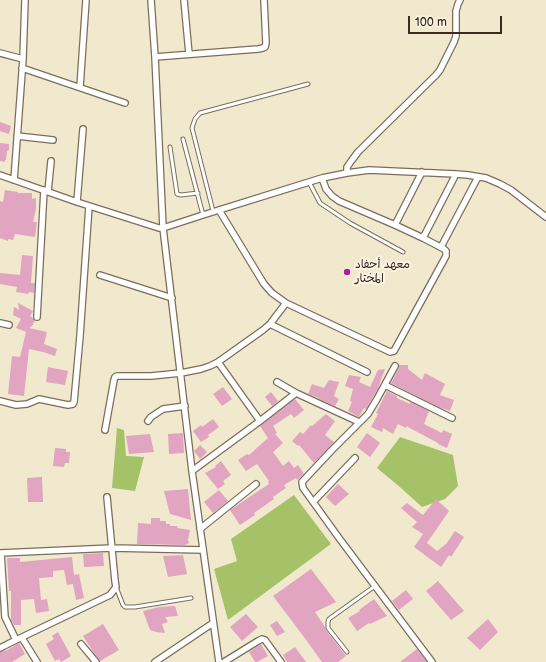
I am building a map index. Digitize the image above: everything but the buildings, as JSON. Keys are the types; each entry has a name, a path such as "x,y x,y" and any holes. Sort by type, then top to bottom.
{"street":[{"path":"14,180 25,0"},
{"path":"80,87 86,0"},
{"path":"151,0 163,228 192,471 219,662"},
{"path":"184,0 189,54"},
{"path":"155,57 258,49 265,47 264,0"},
{"path":"347,173 347,167 358,152 440,70 456,36 456,11 460,0"},
{"path":"0,53 22,59"},
{"path":"22,68 125,103"},
{"path":"77,202 83,128"},
{"path":"17,136 53,140"},
{"path":"37,317 46,191 51,161"},
{"path":"0,175 154,228 163,228 203,214 322,178 362,170 377,169 456,174 494,181 510,190 546,217"},
{"path":"395,225 422,172"},
{"path":"423,238 456,174"},
{"path":"441,247 478,177"},
{"path":"216,211 272,294 286,303 392,352 395,350 446,256 446,251 423,238 339,201 332,196 326,188 322,178"},
{"path":"0,401 16,405 26,404 39,399 68,405 73,404 74,402 81,329 89,206"},
{"path":"100,275 172,298"},
{"path":"105,430 115,377 181,373 201,369 218,362 254,338 270,324 286,303"},
{"path":"0,323 8,325"},
{"path":"270,324 367,372"},
{"path":"218,362 260,421"},
{"path":"395,366 372,409 302,482 303,488 432,662"},
{"path":"277,382 296,393 359,422"},
{"path":"385,385 452,418"},
{"path":"192,471 296,393"},
{"path":"148,421 151,417 163,409 185,406"},
{"path":"314,502 355,458"},
{"path":"200,529 256,484"},
{"path":"0,648 110,596 116,587 107,497"},
{"path":"37,662 19,639 5,616 1,553 112,548 203,550"},
{"path":"156,662 213,623"},
{"path":"224,662 262,640 265,640 281,662"},
{"path":"81,644 96,662"}],"lane":[{"path":"216,211 192,128 195,119 200,113 308,84"},
{"path":"184,139 203,214"},
{"path":"170,147 177,194 198,193"},
{"path":"309,182 320,204 350,224 403,252"},
{"path":"347,652 328,628 329,619 375,586"},
{"path":"116,587 125,607 135,607 191,598"}],"green space":[{"path":"117,428 124,430 126,456 144,457 135,491 112,488"},
{"path":"400,437 453,455 458,486 445,499 422,507 377,468"},
{"path":"294,495 331,544 228,620 214,569 237,561 231,539"}],"place":[{"name":"معهد أحفاد المختار","path":"347,272"}]}
